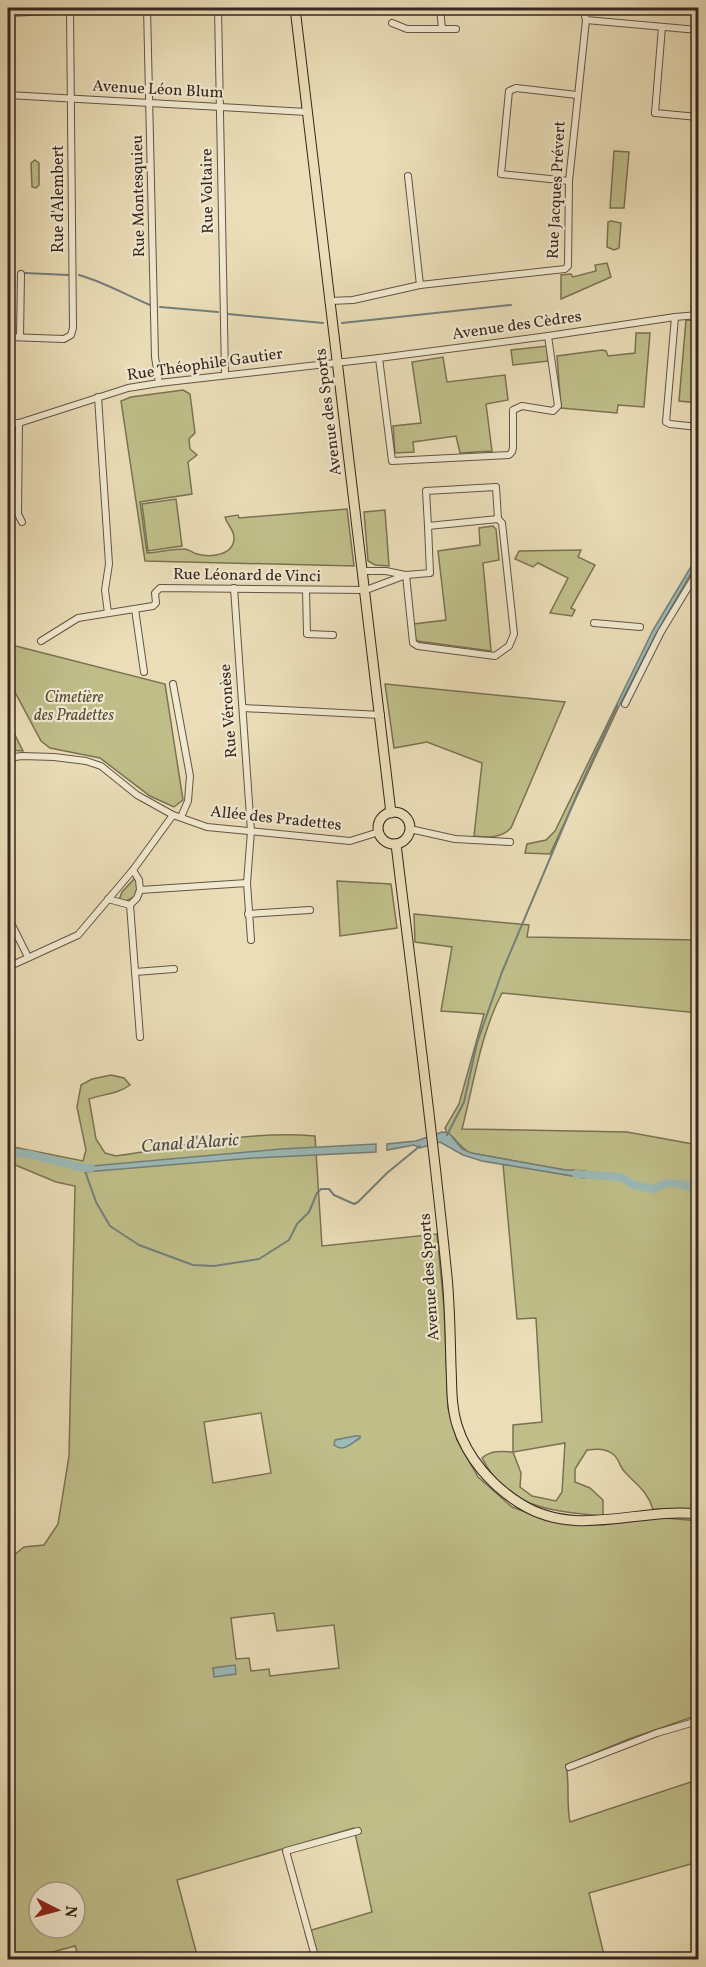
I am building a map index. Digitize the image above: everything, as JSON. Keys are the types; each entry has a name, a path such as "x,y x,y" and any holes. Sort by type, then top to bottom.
{"main road":[{"name":"Avenue des Sports","path":"295,8 391,813"},
{"path":"391,813 405,816 410,829 404,841 396,844 387,842 379,832 380,821 391,813"},
{"name":"Avenue des Sports","path":"396,844 450,1298 452,1398 457,1424 465,1443 481,1469 504,1492 524,1505 564,1519 592,1522 670,1512 699,1514"}],"street":[{"path":"8,13 117,8"},
{"name":"Rue Montesquieu","path":"147,8 155,357 159,383"},
{"name":"Rue Voltaire","path":"218,8 225,374"},
{"path":"440,8 442,29"},
{"path":"583,8 586,20 699,30"},
{"name":"Rue d'Alembert","path":"8,337 64,339 71,335 73,328 70,10"},
{"name":"Rue Jacques Prévert","path":"330,301 353,300 420,285 565,269 568,266 568,181 586,20"},
{"path":"392,23 407,29 456,29"},
{"path":"662,27 655,113 699,117"},
{"path":"568,181 501,174 509,91 516,88 577,95"},
{"name":"Avenue Léon Blum","path":"8,95 308,112"},
{"path":"408,176 420,285"},
{"path":"697,315 699,268"},
{"path":"20,337 21,274"},
{"name":"Avenue des Cèdres","path":"338,362 548,336 675,316 697,315"},
{"path":"675,316 666,422 699,427"},
{"path":"379,358 392,461 509,455 513,448 513,410 522,406 553,411 558,406 548,336"},
{"name":"Rue Théophile Gautier","path":"8,423 18,423 128,388 225,374 338,362"},
{"path":"98,397 109,564 105,590 108,613"},
{"path":"18,423 18,514 22,522"},
{"path":"363,571 386,571 406,575 430,573 426,491 496,487 498,519 502,523 513,618 514,634 509,646 495,656 418,646 413,643 406,575"},
{"path":"428,526 498,519"},
{"path":"625,704 661,632 699,571"},
{"path":"366,591 406,575"},
{"name":"Rue Léonard de Vinci","path":"41,641 78,618 153,606 156,603 155,593 160,588 366,591"},
{"name":"Rue Véronèse","path":"234,588 251,831 247,883 251,940"},
{"path":"306,590 307,634 333,635"},
{"path":"135,609 144,672"},
{"path":"594,623 640,627"},
{"path":"173,684 190,776 188,801 180,818"},
{"path":"243,708 381,715"},
{"name":"Allée des Pradettes","path":"8,755 64,758 101,766 137,795 172,815 207,827 350,841 379,832"},
{"path":"8,967 78,935 133,870 172,815"},
{"path":"410,829 454,839 510,842"},
{"path":"133,870 139,880 140,890 137,898 130,905 140,1037"},
{"path":"140,890 247,883"},
{"path":"108,899 130,905"},
{"path":"248,914 310,910"},
{"path":"9,919 28,957"},
{"path":"135,972 174,969"},
{"path":"569,1767 657,1733 699,1721"},
{"path":"316,1959 286,1851 358,1831"}],"green space":[{"path":"614,151 629,152 624,208 610,208"},
{"path":"35,160 39,163 39,185 36,188 32,187 31,163"},
{"path":"608,222 621,223 619,248 614,250 607,247"},
{"path":"607,263 611,277 561,299 561,275 571,274 573,277 596,271 595,265"},
{"path":"686,320 698,321 698,403 679,401"},
{"path":"636,333 650,333 644,407 618,405 617,413 561,408 557,356 602,350 606,351 608,356 635,353"},
{"path":"547,346 548,361 513,365 511,350"},
{"path":"443,357 447,382 505,375 508,400 486,404 492,451 460,453 456,436 413,442 414,452 395,453 393,426 421,423 412,362"},
{"path":"183,390 190,394 195,433 189,439 190,449 197,455 188,462 192,494 140,502 147,553 184,549 209,556 226,552 233,544 234,538 225,517 238,515 239,518 347,509 354,566 145,561 121,401 131,397"},
{"path":"176,499 182,546 148,551 142,504"},
{"path":"385,510 389,566 375,565 368,561 364,512"},
{"path":"493,526 496,529 499,560 483,563 491,651 417,641 414,624 446,620 438,551 480,545 479,528"},
{"path":"581,550 578,557 595,565 571,608 575,610 572,616 550,613 568,578 538,563 533,567 515,559 519,551"},
{"name":"Cimetière des Pradettes","path":"8,644 165,684 183,800 174,807 150,796 100,758 50,748 41,741 8,679"},
{"path":"385,684 565,702 511,828 503,834 494,836 474,836 482,763 427,742 394,748"},
{"path":"615,708 618,708 550,854 525,853 527,844 546,840 555,831"},
{"path":"8,721 23,751 8,750"},
{"path":"135,878 138,887 134,897 124,902 119,900 122,892"},
{"path":"337,881 391,884 397,928 340,936"},
{"path":"414,914 529,925 527,937 698,940 698,1013 502,993 483,1042 462,1129 627,1132 698,1145 698,1511 653,1509 644,1492 623,1469 616,1457 605,1450 587,1450 575,1469 575,1482 590,1488 603,1500 603,1516 549,1509 518,1497 505,1488 493,1475 482,1458 493,1452 513,1452 513,1425 542,1422 536,1318 517,1319 503,1164 585,1178 585,1171 565,1170 471,1153 447,1133 445,1128 459,1104 484,1014 441,1011 452,947 415,942","holes":["565,1443 562,1492 556,1501 532,1496 520,1487 521,1473 513,1452"]},
{"path":"111,1075 124,1078 130,1085 116,1092 89,1099 96,1139 105,1153 116,1156 240,1137 315,1136 322,1246 437,1234 444,1307 448,1408 457,1440 478,1477 512,1507 545,1519 602,1525 656,1517 698,1521 698,1715 629,1739 566,1765 570,1822 697,1780 698,1776 698,1862 589,1893 605,1959 313,1959 305,1932 372,1912 354,1828 177,1880 198,1959 79,1959 75,1946 27,1959 8,1959 8,1560 24,1547 44,1545 58,1524 69,1456 75,1186 56,1182 8,1162 8,1146 83,1161 86,1150 77,1107 81,1085 92,1079","holes":["261,1413 271,1473 213,1483 204,1422","274,1613 277,1631 334,1625 339,1668 270,1676 269,1669 251,1671 249,1658 236,1659 231,1618"]}],"water":[{"path":"698,555 698,561 656,634 618,708 615,708 653,630"},
{"path":"442,1132 449,1133 462,1149 471,1153 565,1170 585,1171 585,1178 482,1161 463,1155 440,1142 420,1148 414,1145 387,1150 387,1144 416,1141"},
{"path":"376,1144 376,1152 253,1158 85,1172 80,1168 83,1165 281,1149"},
{"path":"360,1436 360,1438 347,1446 341,1448 334,1445 335,1440"},
{"path":"235,1665 236,1674 214,1677 213,1668"}],"waterway":[{"path":"25,273 68,275"},
{"path":"79,275 150,305"},
{"path":"342,323 511,305"},
{"path":"160,307 218,312"},
{"path":"228,314 323,323"},
{"path":"693,588 698,589"},
{"path":"447,1135 464,1102 477,1043 502,972 617,706"},
{"path":"85,1171 96,1202 110,1226 139,1245 193,1265 214,1266 259,1259 289,1240 297,1224 309,1212 321,1189 329,1189 334,1195 354,1204 358,1202 387,1173 420,1146"},
{"name":"Canal d'Alaric","path":"8,1152 28,1154 91,1168"},
{"name":"Canal d'Alaric","path":"576,1174 621,1177 634,1185 653,1189 667,1183 698,1188"}]}
